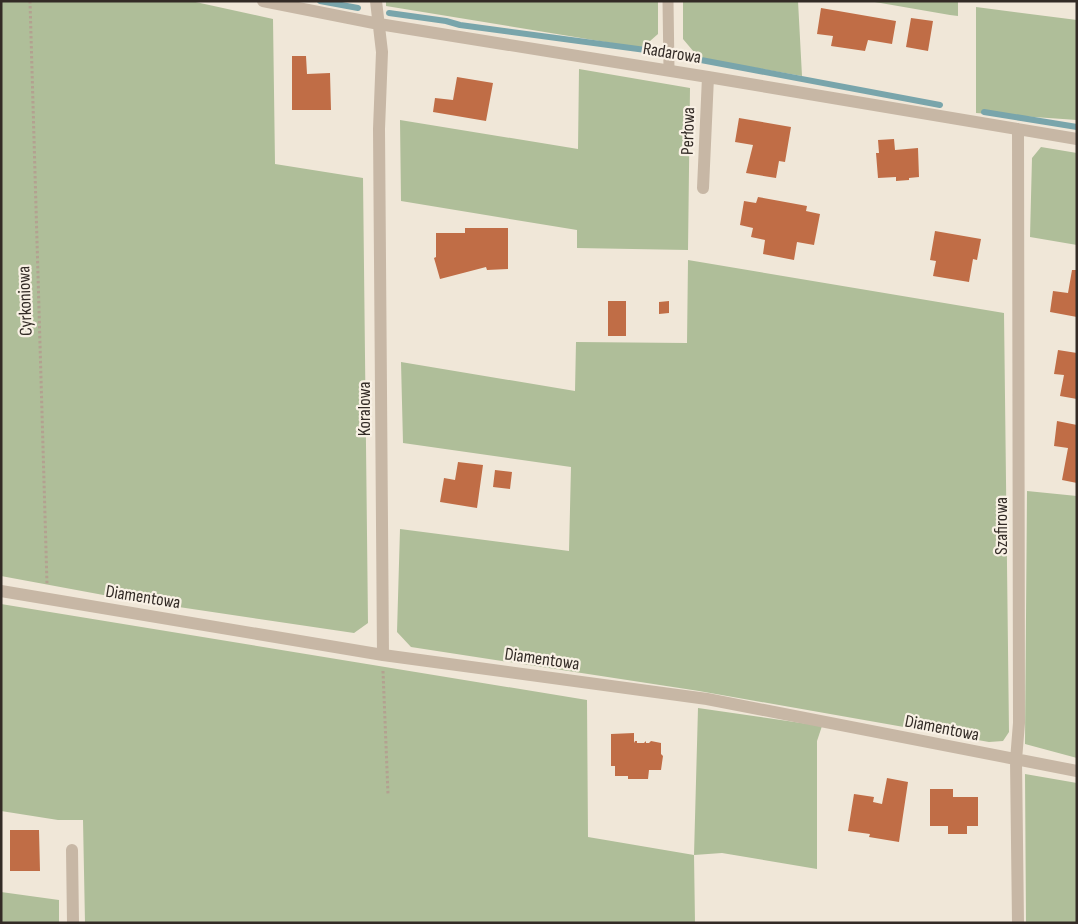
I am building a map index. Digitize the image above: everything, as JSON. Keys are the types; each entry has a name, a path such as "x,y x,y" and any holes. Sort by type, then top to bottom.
{"street":[{"name":"Radarowa","path":"263,1 379,24 708,76 1077,139"},
{"name":"Koralowa","path":"376,1 382,52 379,129 383,655"},
{"name":"Perłowa","path":"703,188 708,76"},
{"name":"Szafirowa","path":"1018,129 1019,724 1016,760 1018,923"},
{"name":"Diamentowa","path":"1,591 383,655 707,699 1077,771"},
{"path":"72,850 72,923"}],"lane":[{"path":"668,1 669,70"}],"path":[{"name":"Cyrkoniowa","path":"30,1 48,599"},
{"path":"383,655 388,794"}],"green space":[{"path":"1,1 191,1 273,19 275,164 363,178 368,623 354,633 125,599 1,576"},
{"path":"386,1 658,1 658,34 642,48 386,6"},
{"path":"683,1 798,1 802,76 699,58 683,39"},
{"path":"869,1 958,1 958,16 950,15"},
{"path":"976,7 1077,20 1077,120 976,113"},
{"path":"579,69 690,88 688,250 577,248 577,230 401,201 400,120 578,149"},
{"path":"1041,147 1077,153 1077,245 1030,237 1032,158"},
{"path":"688,260 1004,313 1009,732 1003,741 989,742 699,691 411,647 397,632 400,529 569,551 571,467 403,443 401,362 575,391 576,342 687,343"},
{"path":"1027,491 1077,496 1077,758 1025,744"},
{"path":"1,604 587,700 588,837 694,855 695,923 85,923 83,820 58,820 1,811"},
{"path":"698,708 822,726 817,741 817,869 722,853 694,855"},
{"path":"1025,774 1077,783 1077,923 1026,923"},
{"path":"1,892 59,900 59,923 1,923"}],"building":[{"path":"821,8 896,21 892,44 868,40 865,51 831,46 833,36 817,34"},
{"path":"911,18 933,21 928,51 906,47"},
{"path":"292,56 306,56 307,74 330,73 331,110 292,110"},
{"path":"457,77 493,83 486,121 433,112 435,98 453,100"},
{"path":"739,118 791,127 785,162 779,161 776,178 746,173 753,145 735,142"},
{"path":"894,139 895,150 918,148 919,177 896,181 896,177 878,178 876,153 879,153 878,140"},
{"path":"758,197 807,206 806,211 820,214 814,245 797,242 794,260 763,254 765,240 751,237 753,228 740,225 744,201 756,203"},
{"path":"465,228 508,228 508,269 487,270 486,267 440,279 434,258 436,257 436,233 465,233"},
{"path":"935,231 981,239 977,260 973,259 969,282 933,276 936,261 930,260"},
{"path":"1072,270 1077,270 1077,317 1050,312 1053,291 1068,293"},
{"path":"608,301 626,301 626,336 608,336"},
{"path":"669,301 669,313 659,314 659,302"},
{"path":"1058,350 1077,353 1077,399 1060,396 1064,375 1054,374"},
{"path":"1057,421 1077,425 1077,483 1062,480 1068,448 1054,446"},
{"path":"458,462 483,465 477,508 440,502 444,478 455,480"},
{"path":"495,470 512,472 510,489 493,487"},
{"path":"634,733 634,743 635,741 637,743 644,743 646,741 646,743 649,743 651,741 661,743 661,754 663,756 661,770 649,770 648,779 628,779 628,776 615,776 615,766 611,766 611,734"},
{"path":"887,778 908,782 899,842 869,837 870,834 848,831 854,794 874,797 873,802 882,804"},
{"path":"930,789 953,789 953,797 978,797 978,826 967,826 967,834 948,834 948,826 930,826"},
{"path":"10,830 39,830 40,871 10,871"}],"waterway":[{"path":"320,1 358,8"},
{"path":"389,13 446,21 460,25 653,51"},
{"path":"685,57 940,105"},
{"path":"984,112 1077,127"}]}
